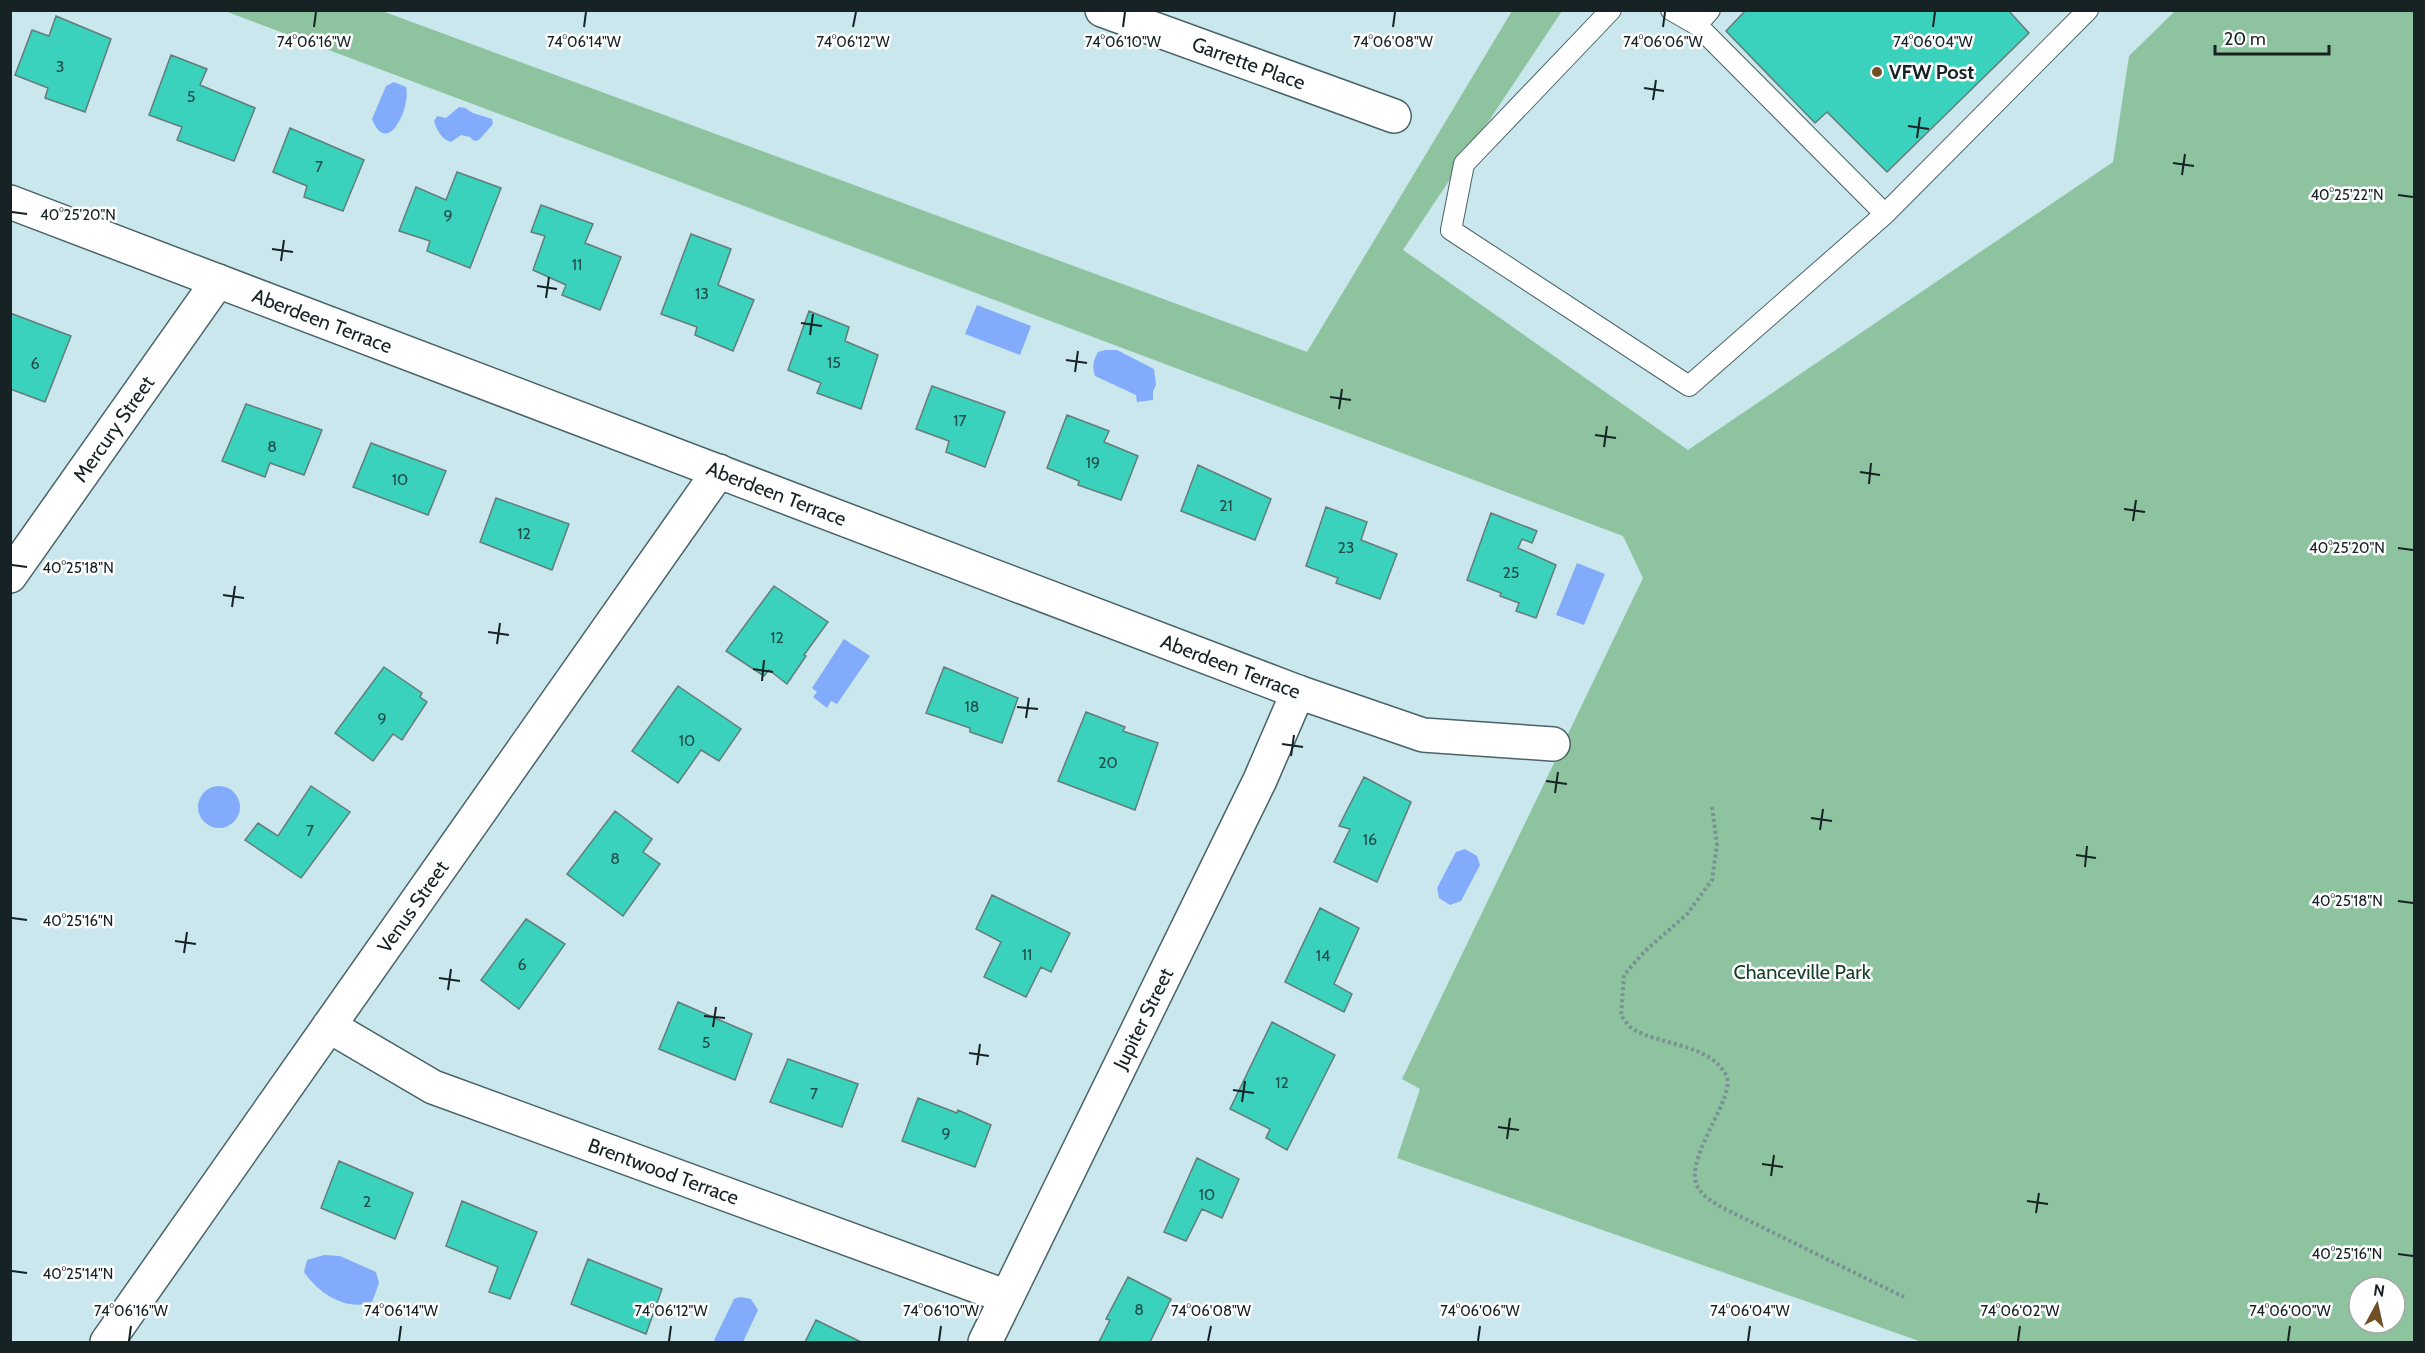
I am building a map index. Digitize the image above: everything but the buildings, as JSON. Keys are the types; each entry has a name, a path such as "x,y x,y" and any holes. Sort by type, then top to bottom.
{"street":[{"name":"Garrette Place","path":"1102,10 1179,23 1394,116"},
{"name":"Aberdeen Terrace","path":"10,202 1298,692 1423,735 1553,744"},
{"name":"Mercury Street","path":"10,576 218,281"},
{"name":"Venus Street","path":"107,1342 719,471"},
{"name":"Jupiter Street","path":"985,1342 1260,780 1298,692"},
{"name":"Brentwood Terrace","path":"328,1026 433,1087 1007,1297"}],"lane":[{"path":"1611,10 1464,164 1451,230 1689,386 1885,214 2088,10"},
{"path":"1671,10 1703,18 1885,214"}],"path":[{"path":"1712,807 1717,845 1712,880 1687,914 1644,952 1624,975 1622,1016 1632,1029 1702,1054 1719,1064 1727,1077 1727,1091 1698,1158 1694,1174 1705,1196 1721,1207 1904,1297"}],"green space":[{"name":"Chanceville Park","path":"225,11 382,11 1307,352 1512,11 1562,11 1403,250 1688,450 2113,162 2129,56 2175,11 2414,11 2414,1342 1922,1342 1397,1158 1420,1089 1402,1079 1643,578 1623,536"}],"water":[{"path":"394,82 406,87 407,95 402,116 397,125 385,134 378,130 372,119 386,86"},
{"path":"459,107 492,119 493,124 479,140 474,141 470,137 461,135 451,142 438,131 434,121 437,116 446,118"},
{"path":"977,305 1031,326 1020,355 965,334"},
{"path":"1117,350 1154,369 1156,385 1153,400 1137,402 1136,395 1095,376 1093,367 1095,358 1098,352"},
{"path":"1577,563 1605,574 1584,625 1556,615"},
{"path":"844,639 870,656 837,704 831,701 827,708 813,697 817,692 812,688"},
{"path":"219,786 234,792 240,807 234,822 219,828 204,822 198,807 204,792"},
{"path":"1465,849 1477,856 1480,865 1461,901 1450,905 1439,898 1437,888 1456,852"},
{"path":"324,1255 340,1256 376,1272 379,1283 372,1302 353,1304 343,1302 334,1299 317,1287 304,1272 307,1260"},
{"path":"740,1297 751,1299 758,1310 743,1342 717,1342 714,1340 734,1299"}],"place":[{"name":"VFW Post","path":"1877,72"}]}
